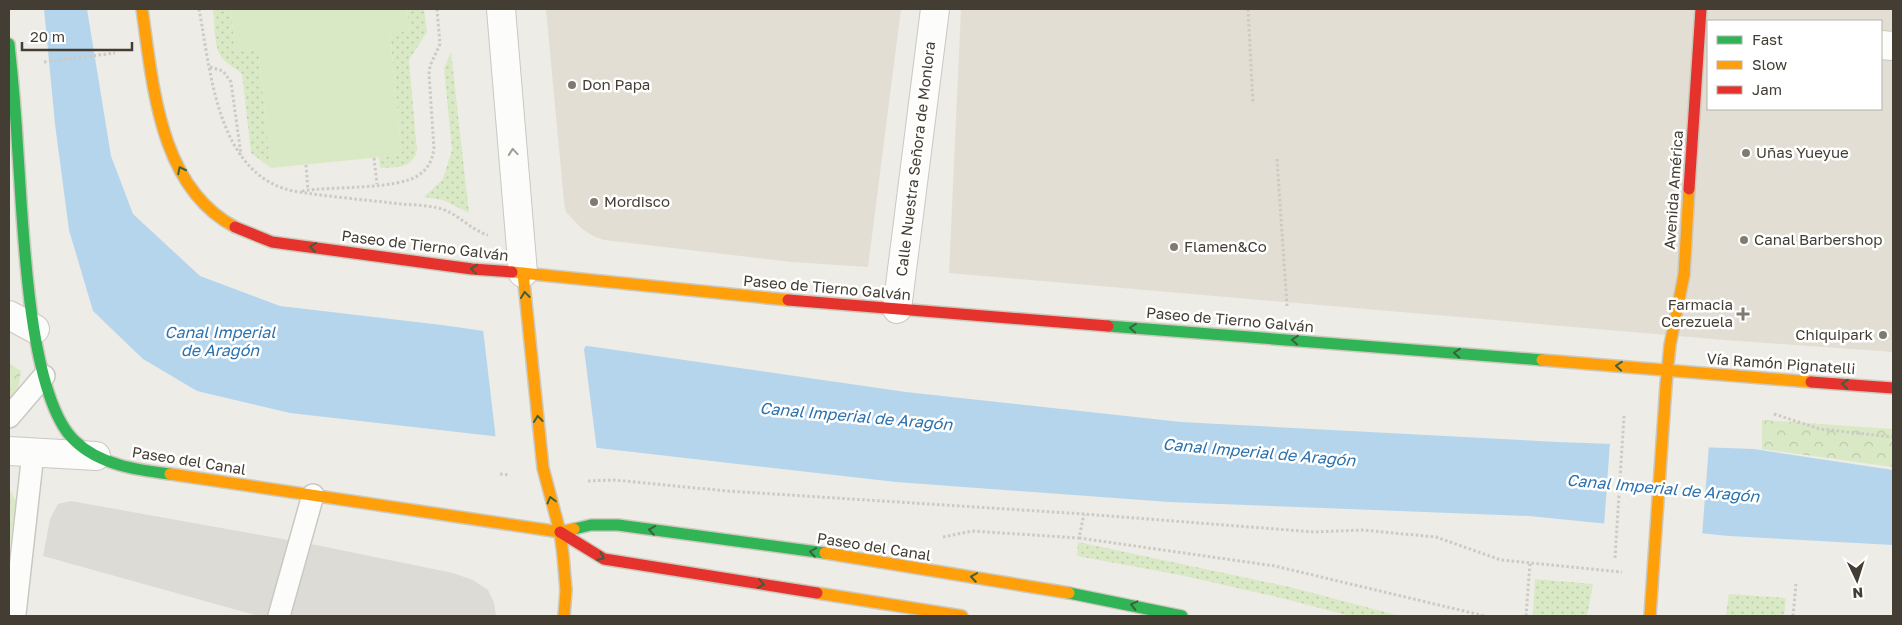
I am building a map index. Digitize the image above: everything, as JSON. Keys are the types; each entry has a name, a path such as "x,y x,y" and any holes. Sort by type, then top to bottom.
{"main road":[{"name":"Paseo de Tierno Galván","path":"142,9 162,125 172,153 192,190 216,216 250,235 272,242 472,269 897,309 1667,371"},
{"name":"Avenida América","path":"1650,616 1662,419 1670,345 1684,275 1703,22"},
{"name":"Paseo del Canal","path":"9,44 20,202 35,329 44,376 52,405 62,425 78,443 96,456 130,468 560,532 591,525 628,526 1024,585 1182,616"},
{"path":"523,273 543,468 560,532 565,578 564,616"},
{"name":"Vía Ramón Pignatelli","path":"1667,371 1893,388"},
{"name":"Paseo del Canal","path":"560,532 604,559 618,562 962,616"}],"street":[{"path":"501,9 523,273"},
{"name":"Calle Nuestra Señora de Monlora","path":"897,309 935,9"},
{"path":"9,227 16,217 20,202"},
{"path":"9,315 35,329"},
{"path":"21,452 96,456"}],"lane":[{"path":"9,417 44,376"},
{"path":"15,614 27,523 21,452"},
{"path":"278,616 314,495"}],"path":[{"name":"Paseo de Tierno Galván","path":"200,9 215,97 223,122 242,158 259,175 272,184 296,192 438,208 482,234 491,236"},
{"path":"296,192 406,182 423,172 432,160 434,149 429,74 430,66 440,44 437,9"},
{"path":"1248,9 1254,104"},
{"path":"41,62 106,54"},
{"path":"210,67 223,70 232,82 242,158"},
{"path":"374,158 377,184"},
{"path":"1277,159 1287,306"},
{"path":"306,165 308,190"},
{"path":"1773,413 1820,430 1893,437"},
{"path":"1615,558 1624,416"},
{"path":"500,474 516,476"},
{"path":"588,481 614,480 727,491 1084,514 1314,532 1362,530 1436,537 1501,560 1625,572"},
{"path":"1079,538 1084,514"},
{"path":"936,540 953,534 972,532 1079,538 1275,566 1485,616"},
{"path":"1526,616 1530,563"},
{"path":"1793,616 1796,584"}],"shaded area":[{"path":"546,9 901,9 868,267 792,262 604,240 593,236 581,228 566,212 564,202"},
{"path":"961,9 1893,9 1893,352 1725,340 949,273"},
{"path":"71,501 316,545 453,573 473,580 488,590 494,603 496,616 259,616 43,556 50,519 58,504"}],"green space":[{"path":"213,9 231,9 235,51 258,49 271,168 251,153 242,74 225,61 220,54 216,42"},
{"path":"231,9 407,9 409,31 390,34 402,155 271,168 258,49 235,51"},
{"path":"407,9 424,9 427,32 409,60 417,151 411,161 403,166 380,168 379,157 402,155 390,33 409,31"},
{"path":"451,52 469,213 443,200 424,197 443,179 452,150 444,68"},
{"path":"9,363 21,371 18,390 9,402"},
{"path":"1762,420 1893,429 1893,467 1762,449"},
{"path":"9,488 16,501 9,553"},
{"path":"1078,542 1290,587 1400,616 1350,616 1185,576 1077,556"},
{"path":"1535,579 1593,584 1587,616 1533,616"},
{"path":"1729,594 1786,598 1784,616 1726,616"}],"water":[{"name":"Canal Imperial de Aragón","path":"44,9 87,9 111,156 133,214 200,276 280,306 442,325 906,392 1181,422 1558,442 1754,449 1893,470 1893,545 1729,536 1529,516 1169,502 896,482 290,413 197,391 143,359 93,311 69,230 55,124"}],"pier":[{"path":"483,329 587,344 584,349 597,451 496,440"},
{"path":"1610,442 1709,445 1702,536 1604,526"}],"traffic: fast":[{"path":"9,44 30,305 37,348 47,386 59,418 75,441 85,449 96,456 120,465 170,474"},
{"path":"1108,326 1542,360"},
{"path":"574,529 591,525 618,525 825,553"},
{"path":"1069,593 1182,616"}],"traffic: slow":[{"path":"142,9 156,101 164,132 175,160 190,187 210,209 235,227"},
{"path":"1650,616 1666,385 1670,345 1684,275 1689,189"},
{"path":"512,272 788,300"},
{"path":"523,273 543,468 560,532 563,555 566,590 564,616"},
{"path":"1542,360 1811,382"},
{"path":"170,474 560,532 574,529"},
{"path":"825,553 1069,593"},
{"path":"817,593 962,616"}],"traffic: jam":[{"path":"1689,189 1701,9"},
{"path":"235,227 272,242 472,269 512,272"},
{"path":"788,300 1108,326"},
{"path":"1811,382 1893,388"},
{"path":"560,532 604,559 817,593"}],"place":[{"name":"Don Papa","path":"572,85"},
{"name":"Uñas Yueyue","path":"1746,153"},
{"name":"Mordisco","path":"594,202"},
{"name":"Canal Barbershop","path":"1744,240"},
{"name":"Flamen&Co","path":"1174,247"},
{"name":"Farmacia Cerezuela","path":"1743,314"},
{"name":"Chiquipark","path":"1883,335"}]}
